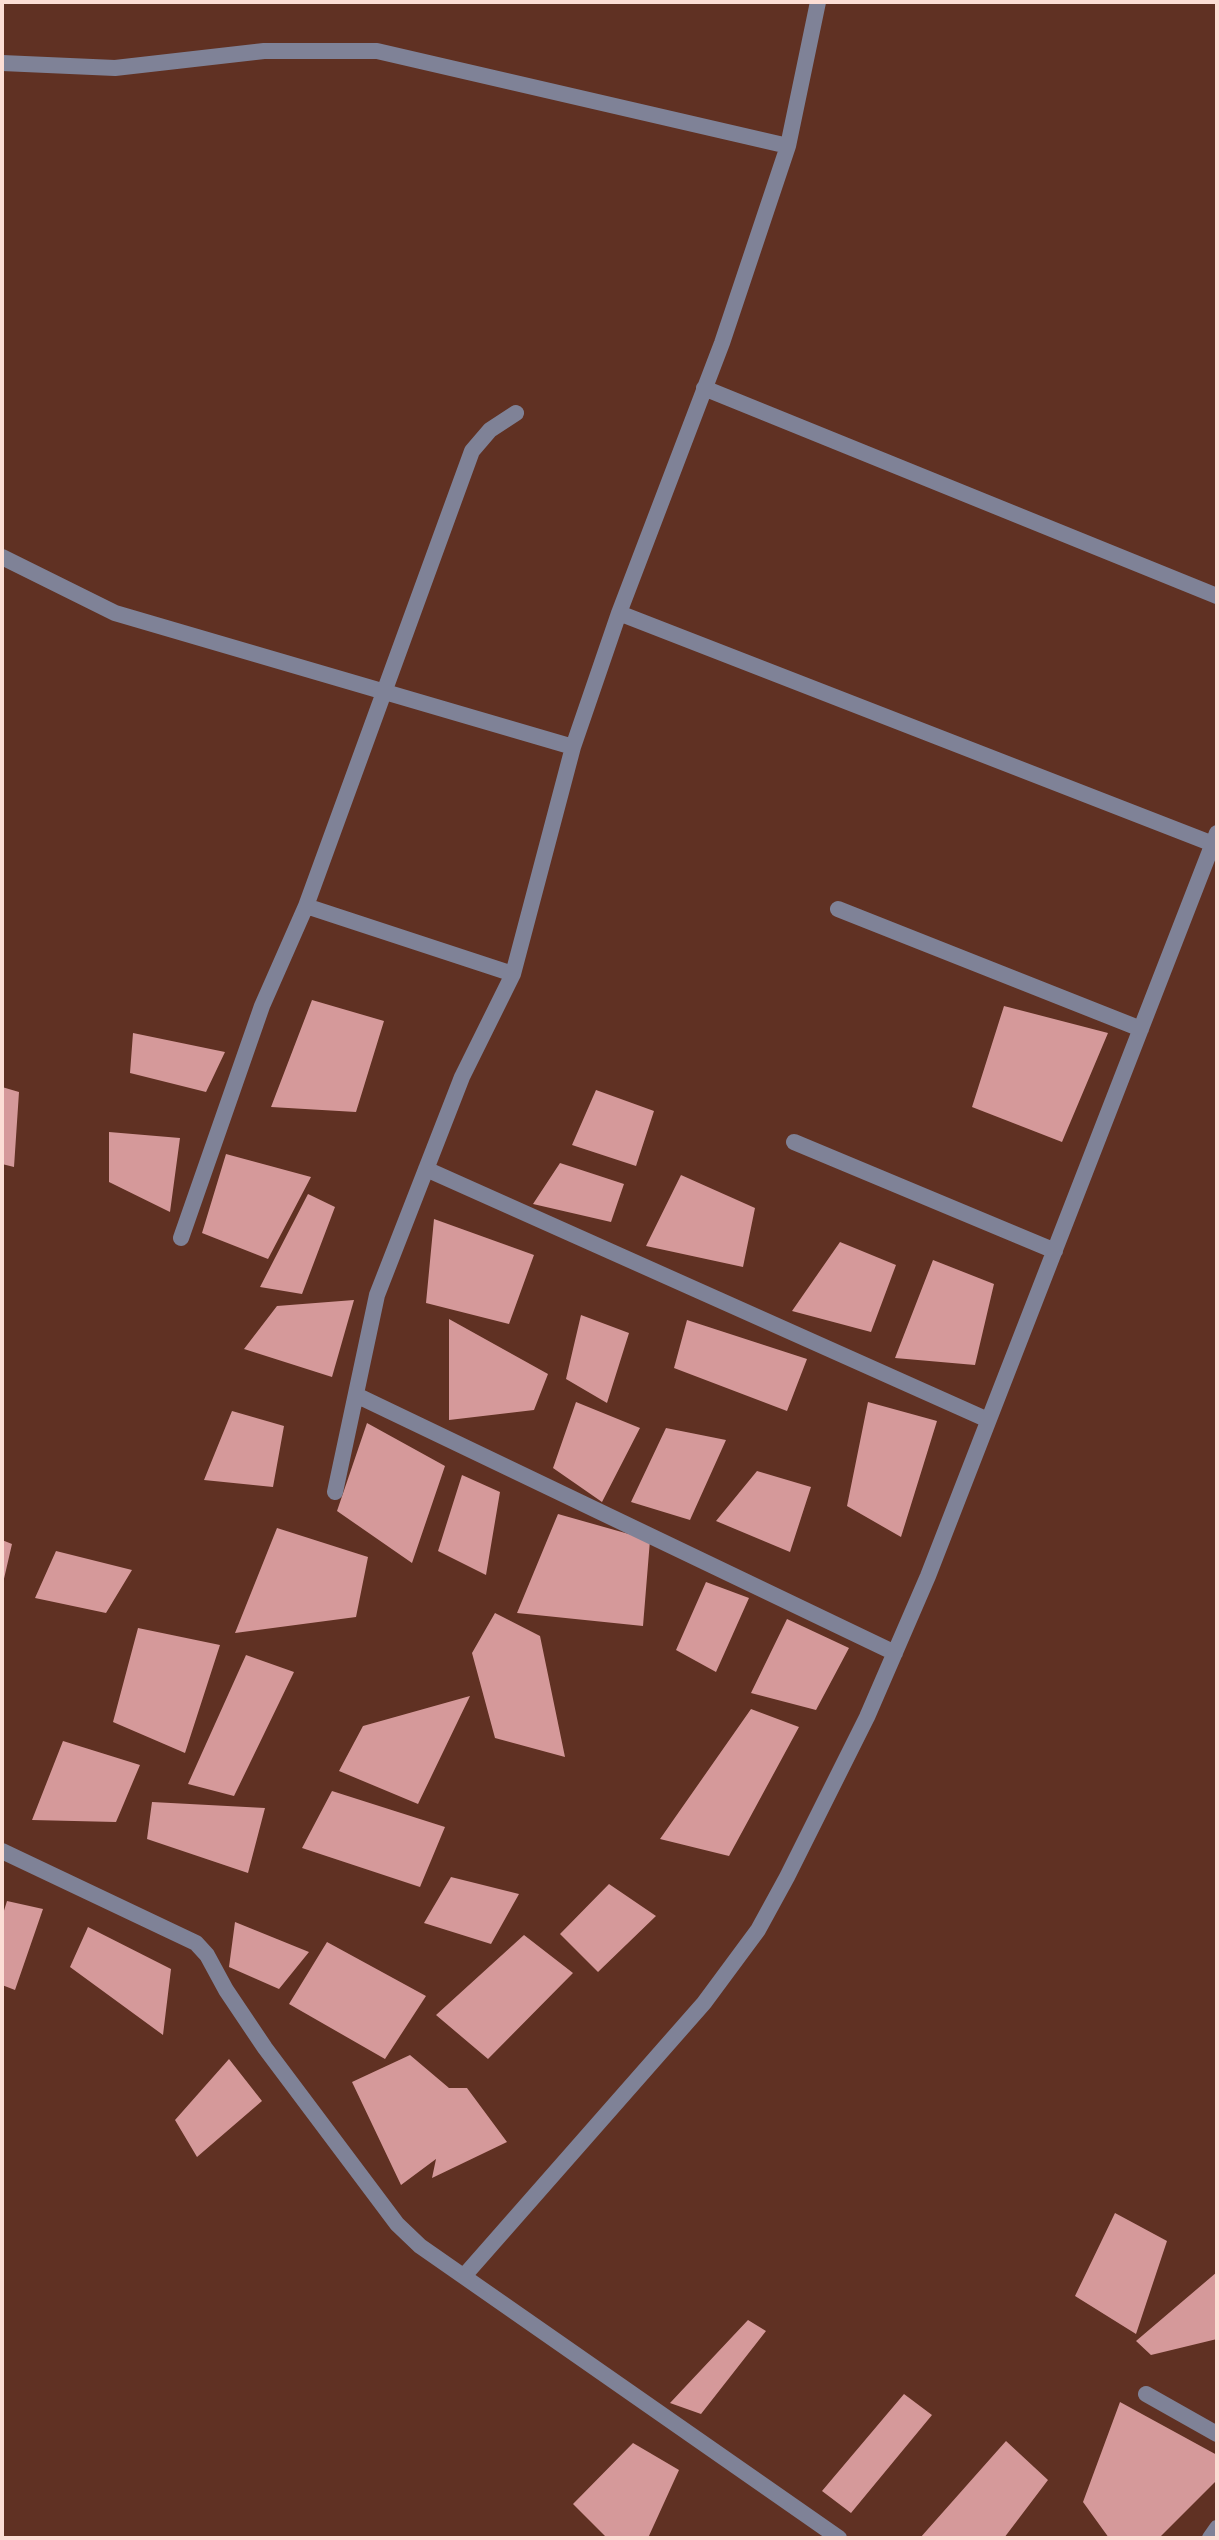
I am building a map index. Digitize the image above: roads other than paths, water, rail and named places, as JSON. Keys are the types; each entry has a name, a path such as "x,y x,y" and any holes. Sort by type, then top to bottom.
{"street":[{"path":"335,1492 377,1295 462,1077 513,974 573,747 619,613 704,388 788,146 818,2"},
{"path":"2,63 115,68 264,51 377,51 788,146"},
{"path":"704,388 1217,596"},
{"path":"181,1238 262,1006 306,906 472,451 490,430 516,413"},
{"path":"2,557 115,613 573,747"},
{"path":"464,2276 704,2003 758,1930 787,1877 854,1743 928,1576 1215,839 619,613"},
{"path":"306,906 513,974"},
{"path":"838,909 1141,1029"},
{"path":"794,1142 1055,1251"},
{"path":"426,1169 988,1420"},
{"path":"356,1395 895,1653"},
{"path":"2,1851 196,1943 207,1955 265,2048 397,2224 420,2246 839,2538"},
{"path":"1146,2394 1217,2434"},
{"path":"1210,2538 1217,2528"}]}
